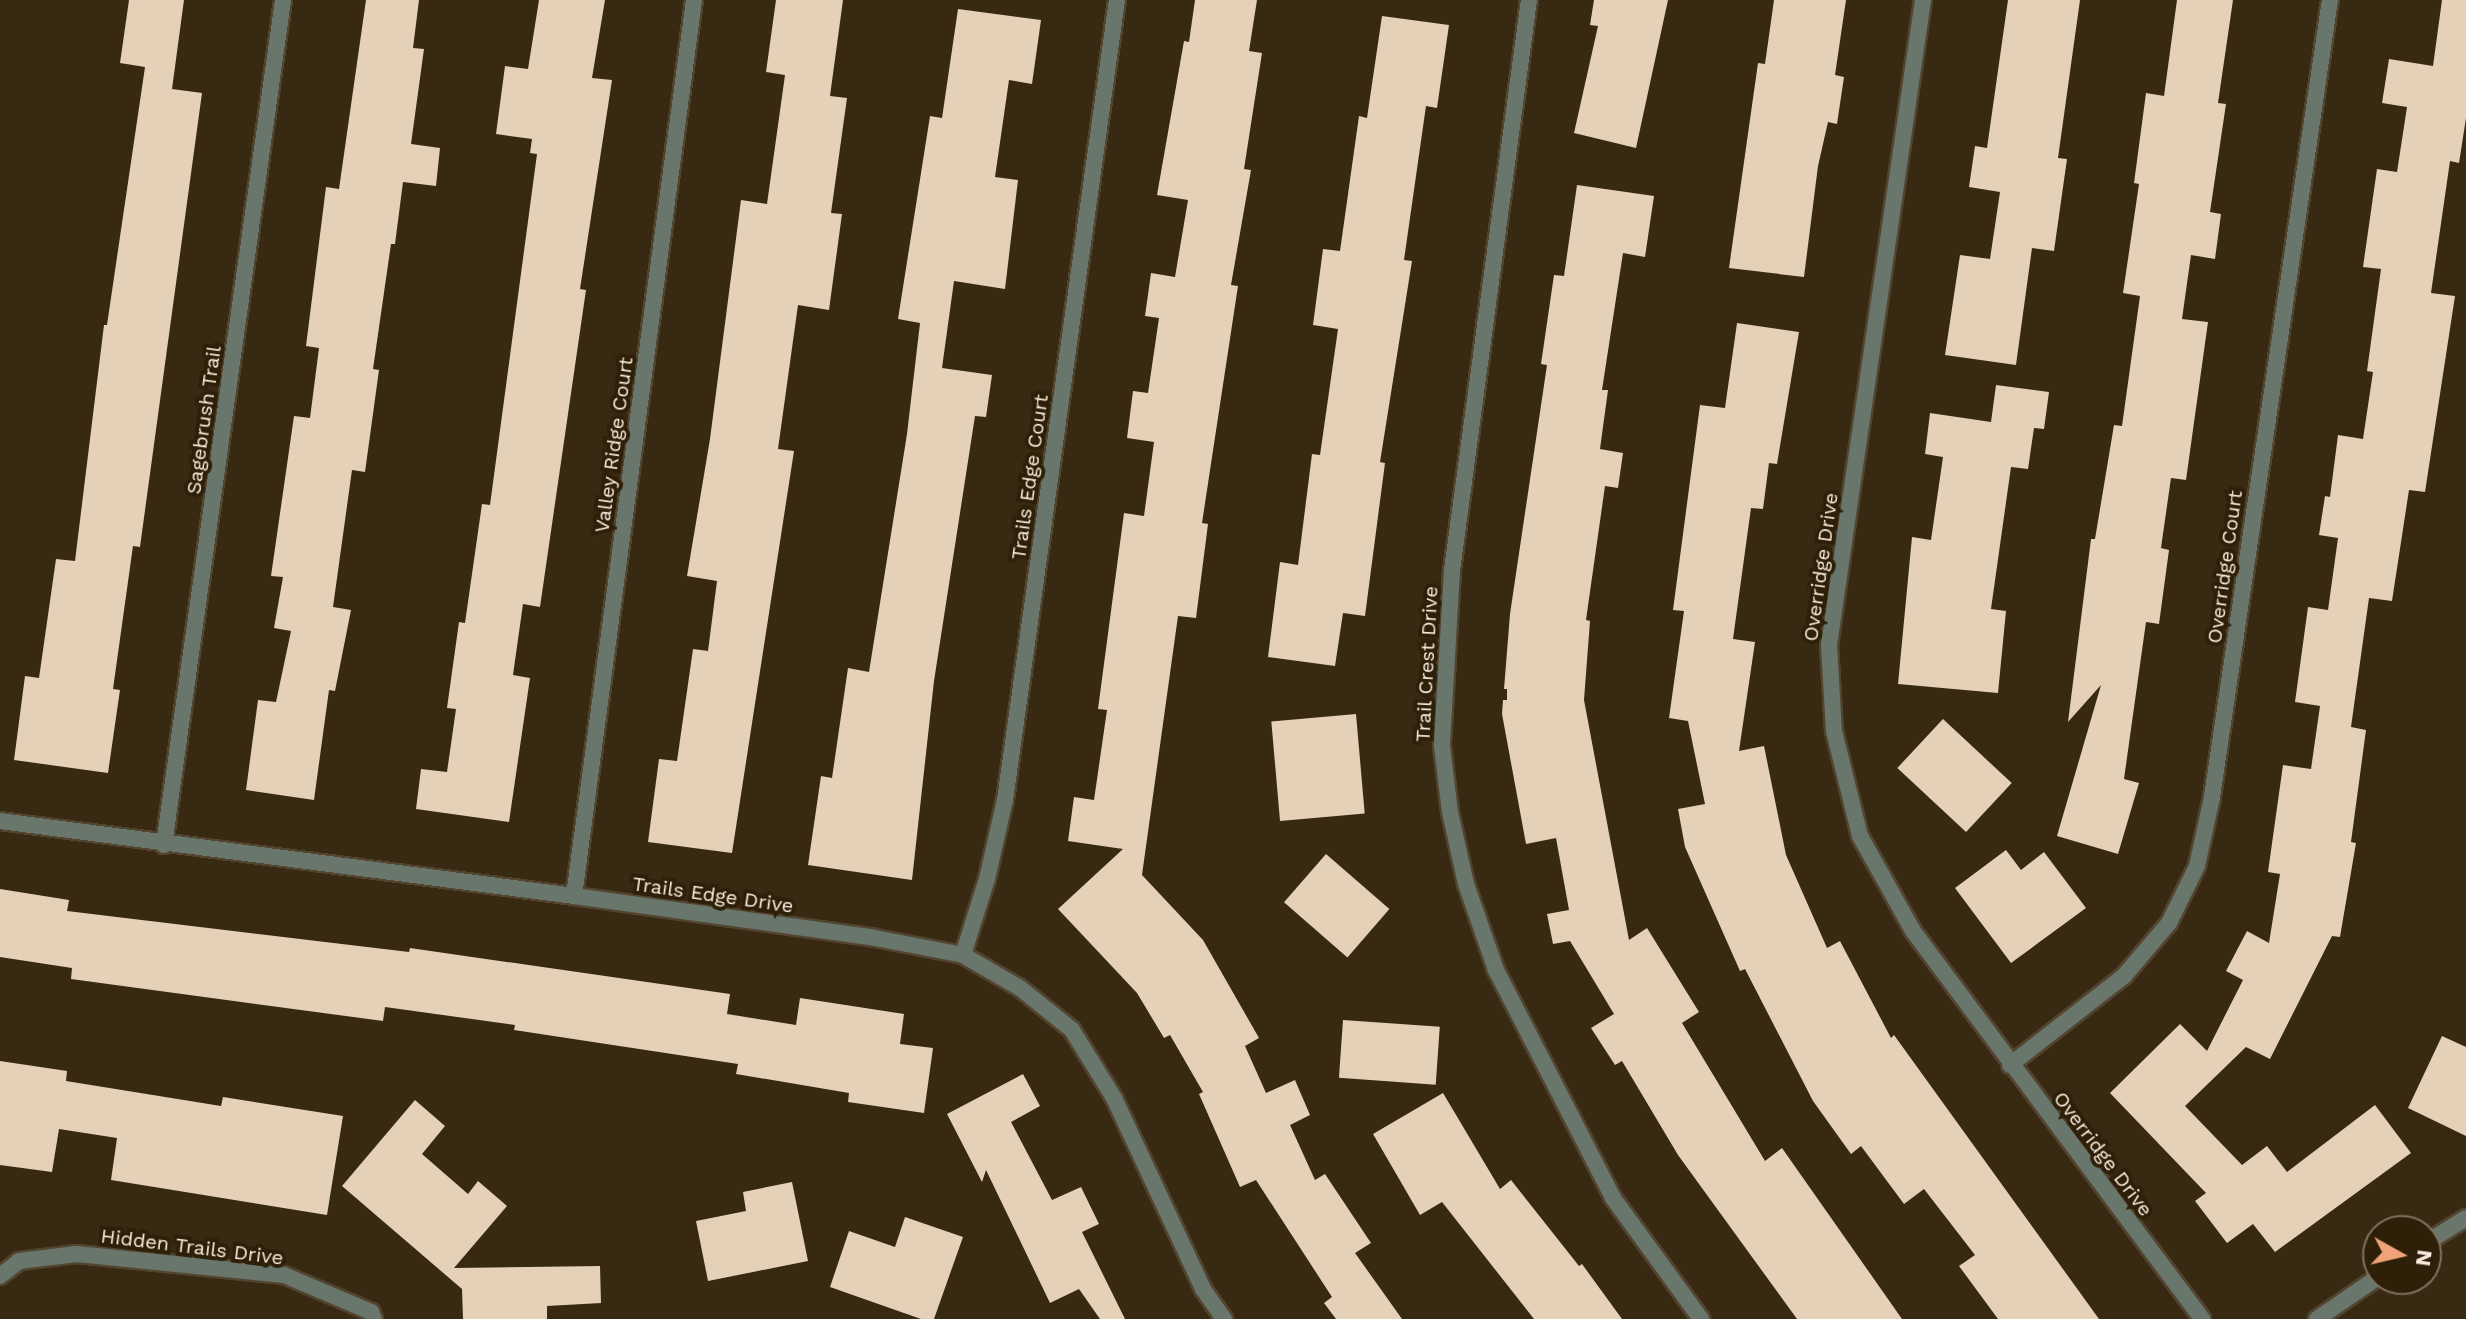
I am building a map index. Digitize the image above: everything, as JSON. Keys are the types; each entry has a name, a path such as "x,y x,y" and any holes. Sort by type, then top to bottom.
{"street":[{"name":"Sagebrush Trail","path":"164,845 283,0"},
{"name":"Valley Ridge Court","path":"574,896 694,0"},
{"name":"Trails Edge Court","path":"963,955 987,879 1005,800 1117,0"},
{"name":"Trail Crest Drive","path":"1529,0 1452,570 1443,674 1443,759 1466,884 1496,970 1613,1198 1701,1319"},
{"name":"Overridge Drive","path":"1923,0 1829,645 1834,731 1860,836 1913,931 2202,1319"},
{"name":"Overridge Court","path":"2010,1065 2124,976 2169,923 2197,866 2212,797 2330,0"},
{"name":"Trails Edge Drive","path":"0,821 164,845 574,896 875,938 963,955 1020,988 1072,1030 1114,1098 1203,1289 1224,1319"},
{"path":"2442,1233 2466,1218"},
{"name":"Hidden Trails Drive","path":"0,1276 19,1261 77,1254 284,1275 371,1312 374,1319"},
{"path":"2317,1319 2362,1288"}],"building":[{"path":"129,0 184,0 172,89 202,93 140,547 133,546 113,689 120,690 108,773 14,760 25,676 39,678 56,559 75,561 104,325 107,325 145,67 120,63"},
{"path":"366,0 419,0 413,48 424,49 411,144 440,148 436,186 403,182 395,244 391,244 373,369 379,370 365,472 352,470 333,607 351,610 335,691 329,690 314,800 246,790 258,700 276,702 291,631 274,628 283,577 271,576 294,416 310,418 319,348 306,346 326,187 339,189"},
{"path":"539,0 605,0 592,78 612,80 580,289 586,290 540,607 523,604 513,675 530,678 509,822 416,809 421,769 447,772 456,709 447,708 459,622 465,623 482,504 490,505 537,154 530,153 532,139 496,134 505,66 528,69"},
{"path":"776,0 843,0 830,96 847,98 831,213 842,214 829,310 798,305 778,449 794,451 732,853 648,842 659,759 677,761 693,649 708,651 717,581 687,576 710,439 741,200 767,204 785,75 766,72"},
{"path":"1195,0 1257,0 1249,51 1262,53 1244,169 1251,170 1231,285 1238,286 1202,523 1208,524 1196,618 1178,616 1142,875 1203,940 1259,1038 1245,1046 1266,1093 1295,1080 1310,1115 1290,1125 1315,1180 1325,1174 1371,1243 1355,1253 1402,1319 1336,1319 1324,1303 1332,1297 1256,1180 1240,1187 1199,1094 1203,1092 1170,1035 1164,1038 1137,993 1058,909 1123,849 1068,841 1074,797 1094,800 1107,710 1098,709 1124,513 1144,516 1154,442 1127,438 1133,391 1148,393 1159,318 1145,316 1151,273 1175,277 1188,200 1157,195 1184,41 1189,42"},
{"path":"1594,0 1668,0 1636,148 1574,133 1598,26 1590,25"},
{"path":"1774,0 1846,0 1835,75 1844,77 1837,124 1828,122 1818,166 1804,277 1729,268 1758,63 1765,64"},
{"path":"2008,0 2080,0 2058,158 2067,159 2054,251 2032,248 2016,365 1945,355 1960,255 1990,259 2000,192 1969,187 1975,146 1987,148"},
{"path":"2177,0 2233,0 2218,103 2226,104 2210,212 2221,214 2215,259 2191,255 2182,319 2208,322 2186,480 2171,478 2161,548 2169,550 2159,624 2146,622 2124,779 2139,783 2118,854 2057,836 2101,685 2068,722 2091,539 2095,539 2114,425 2122,426 2140,296 2123,293 2139,184 2134,183 2146,93 2164,96"},
{"path":"2442,0 2466,0 2466,118 2459,163 2450,161 2431,293 2455,296 2425,492 2409,490 2392,601 2369,598 2351,727 2366,730 2351,842 2356,843 2340,937 2332,936 2270,1059 2246,1047 2185,1106 2242,1165 2267,1146 2287,1172 2375,1105 2411,1153 2275,1252 2253,1224 2227,1243 2195,1201 2206,1193 2110,1093 2180,1024 2207,1051 2243,980 2226,971 2247,931 2269,943 2280,874 2268,872 2283,765 2311,769 2320,706 2295,702 2308,607 2328,610 2338,538 2319,535 2325,496 2330,497 2338,435 2363,439 2373,372 2367,371 2381,269 2363,267 2377,169 2397,172 2407,107 2382,103 2389,59 2433,66"},
{"path":"958,9 1041,20 1032,84 1009,80 995,177 1018,180 1005,289 954,281 942,368 992,375 986,417 975,416 934,681 912,880 808,865 821,776 832,778 848,668 869,672 907,434 920,323 898,319 930,116 942,118"},
{"path":"1382,16 1449,25 1437,108 1426,106 1404,260 1412,261 1380,462 1385,463 1365,616 1343,613 1335,666 1268,657 1280,562 1298,565 1312,454 1320,455 1338,329 1313,325 1323,249 1340,251 1359,116 1367,118"},
{"path":"1577,185 1654,196 1645,257 1623,253 1602,390 1608,390 1600,449 1623,453 1618,488 1605,486 1586,620 1590,621 1584,700 1629,940 1647,928 1699,1012 1682,1023 1765,1161 1782,1148 1902,1319 1797,1319 1678,1155 1622,1061 1615,1065 1591,1028 1614,1014 1570,941 1553,944 1547,914 1569,910 1556,838 1526,844 1502,714 1503,700 1507,700 1507,689 1504,689 1510,614 1547,365 1541,364 1554,275 1564,276"},
{"path":"1737,323 1799,332 1777,464 1769,463 1763,509 1751,508 1733,639 1755,642 1739,751 1764,746 1786,855 1827,948 1840,941 1891,1038 1894,1035 2099,1319 1998,1319 1959,1266 1975,1255 1924,1189 1904,1204 1861,1146 1851,1154 1813,1101 1745,969 1740,971 1685,847 1678,809 1705,804 1688,721 1669,718 1684,611 1673,610 1700,405 1725,408"},
{"path":"1996,385 2049,392 2044,429 2034,428 2028,469 2011,467 1991,609 2006,611 1998,693 1898,684 1912,537 1931,540 1943,457 1925,454 1930,413 1991,422"},
{"path":"1356,714 1365,814 1280,821 1271,721"},
{"path":"1943,719 2012,783 1966,832 1897,768"},
{"path":"2006,850 2021,870 2044,852 2086,908 2011,963 1955,888"},
{"path":"1326,854 1389,909 1347,957 1284,902"},
{"path":"0,889 69,900 67,911 409,952 410,948 730,994 727,1014 796,1025 800,998 904,1014 900,1044 933,1048 924,1113 848,1102 849,1093 736,1074 738,1064 514,1030 515,1025 385,1007 383,1021 71,979 72,968 0,957"},
{"path":"1343,1020 1440,1027 1436,1085 1339,1078"},
{"path":"2442,1036 2466,1047 2466,1136 2408,1108"},
{"path":"0,1061 67,1071 66,1081 221,1106 223,1097 343,1116 327,1215 111,1180 117,1138 59,1129 52,1172 0,1165"},
{"path":"1023,1074 1040,1106 1011,1122 1052,1200 1081,1187 1099,1224 1082,1232 1125,1319 1100,1319 1079,1289 1050,1303 986,1170 982,1182 947,1114"},
{"path":"1443,1093 1500,1189 1511,1180 1579,1266 1582,1264 1622,1319 1534,1319 1442,1202 1420,1215 1373,1134"},
{"path":"415,1100 445,1126 422,1154 468,1194 478,1181 507,1206 454,1268 600,1266 601,1303 547,1306 547,1319 463,1319 462,1289 342,1186"},
{"path":"792,1182 808,1261 708,1281 696,1221 746,1211 743,1192"},
{"path":"905,1217 963,1237 934,1319 921,1319 830,1287 849,1231 895,1247"}]}
